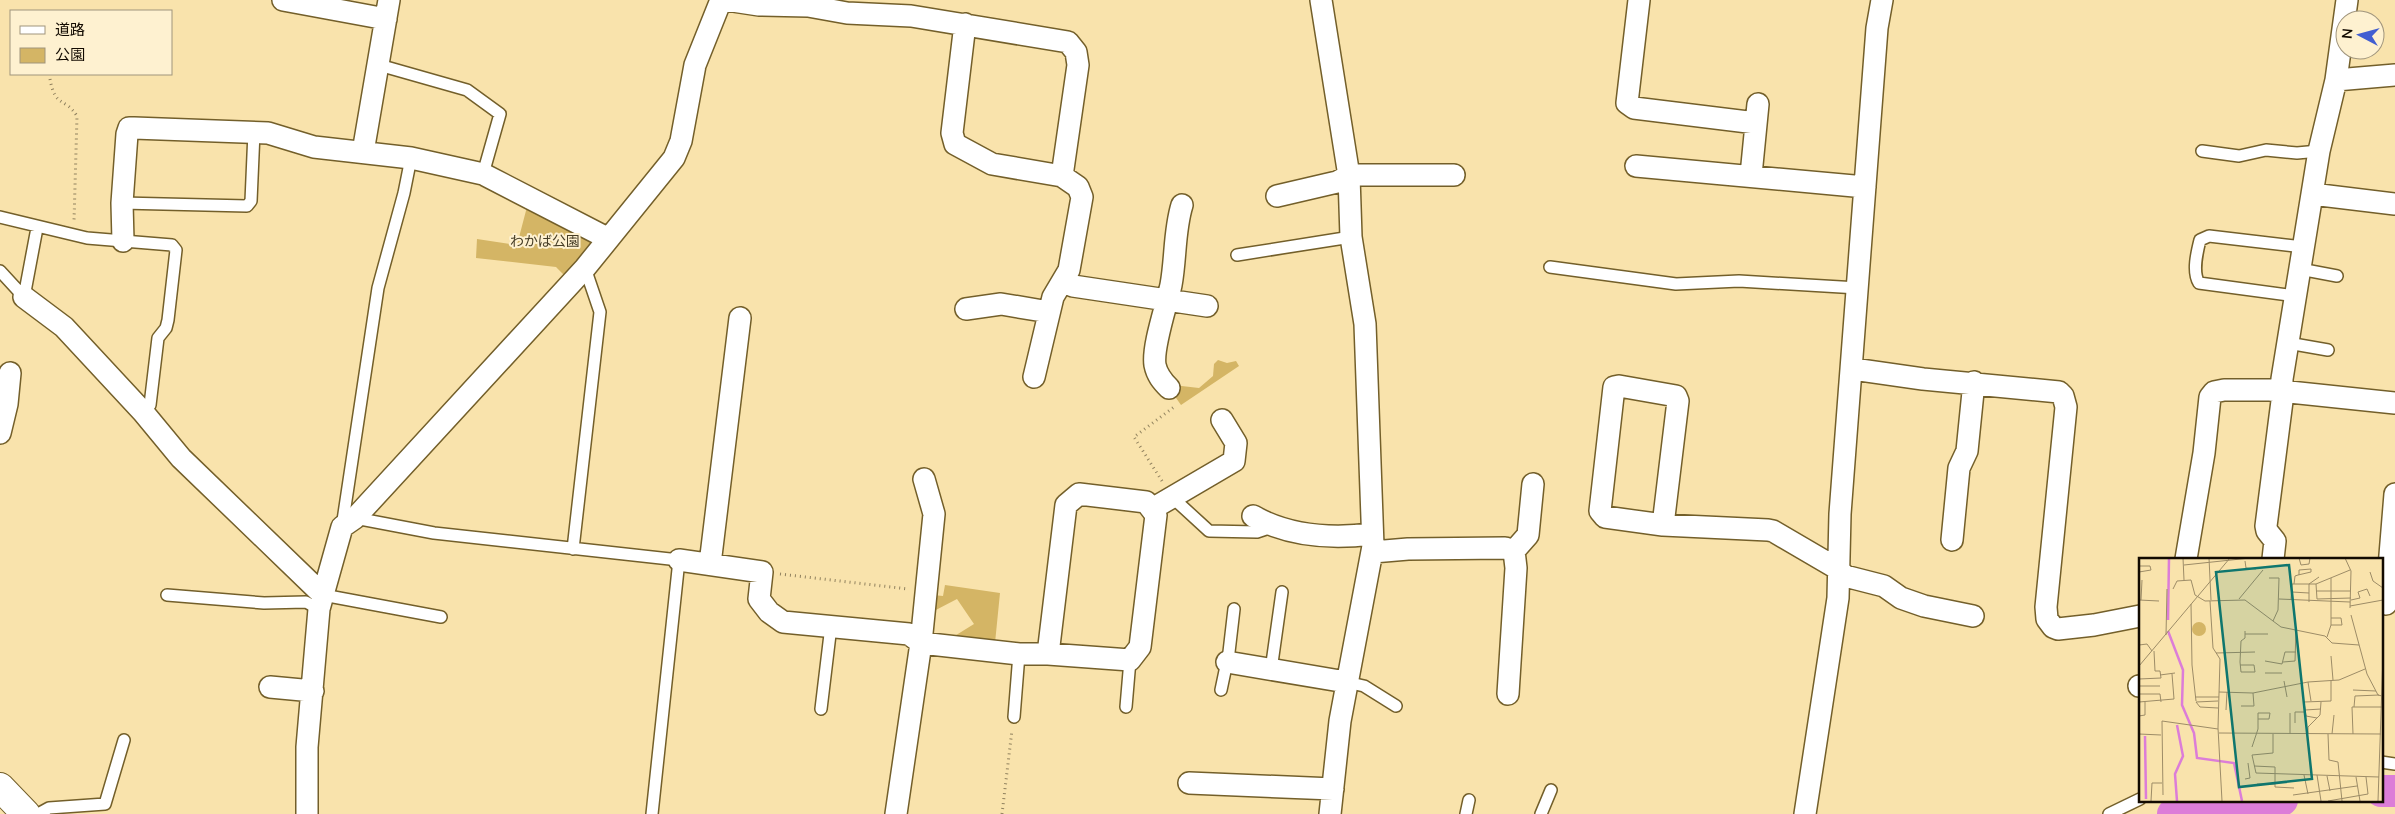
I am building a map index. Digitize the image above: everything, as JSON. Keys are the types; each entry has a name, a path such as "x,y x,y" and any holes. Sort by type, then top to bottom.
{"main road":[{"path":"0,786 26,814"}],"street":[{"path":"284,0 387,10 363,152"},
{"path":"307,814 307,748 321,602 349,523 585,268 607,238 655,184 677,154 684,131 696,65 721,0"},
{"path":"726,0 759,5 808,6 847,13 911,16 1063,41 1073,46 1078,58 1077,75 1062,176"},
{"path":"1321,0 1349,176 1351,237 1365,324 1373,543 1346,682 1330,814"},
{"path":"1639,0 1627,103 1634,108 1757,114 1751,175"},
{"path":"1805,814 1837,609 1841,505 1853,369 1865,187 1882,0"},
{"path":"2273,558 2275,541 2267,531 2266,526 2282,401 2281,390 2319,151 2336,80 2347,0"},
{"path":"965,24 952,133 955,144 992,164 1062,176 1078,187 1082,197 1069,270 1053,297 1048,312 1034,377"},
{"path":"2336,80 2395,75"},
{"path":"123,241 122,203 129,128 268,133 314,147 411,158 483,174 607,238"},
{"path":"1636,166 1751,175 1865,187"},
{"path":"1277,196 1336,182 1349,176 1454,175"},
{"path":"2312,194 2395,204"},
{"path":"1174,395 1159,377 1155,363 1166,299 1171,286 1176,224 1182,205"},
{"path":"1063,282 1073,286 1207,306"},
{"path":"24,297 64,327 143,412 181,458 321,602"},
{"path":"966,309 994,304 1048,312"},
{"path":"710,564 740,318"},
{"path":"1853,369 2055,391 2063,396 2065,401 2046,607 2050,624 2058,629 2139,616"},
{"path":"0,433 7,404 10,373"},
{"path":"1952,540 1959,468 1967,451 1974,382"},
{"path":"1663,526 1676,396 1646,390 1614,387 1600,511 1605,517 1663,526 1773,531 1845,576 1884,586 1901,598 1916,603 1973,616"},
{"path":"2186,558 2211,394 2224,390 2281,390 2395,403"},
{"path":"1152,509 1234,461 1236,443 1222,420"},
{"path":"896,814 921,643 934,514 924,479"},
{"path":"1508,694 1516,568 1514,552 1528,535 1533,484"},
{"path":"679,560 762,572 758,599 769,612 783,622 909,634 921,643 1019,654 1048,654 1130,660 1140,647 1156,515 1146,502 1079,494 1066,505 1048,654"},
{"path":"2386,604 2395,494"},
{"path":"1253,516 1272,526 1329,538 1408,549 1505,548 1514,552"},
{"path":"1226,662 1346,682"},
{"path":"270,686 313,691"},
{"path":"1189,783 1333,789"}],"lane":[{"path":"379,65 467,90 500,114 483,174"},
{"path":"122,203 247,206 251,201 254,132"},
{"path":"2202,151 2239,156 2266,150 2297,153 2319,151"},
{"path":"411,158 404,193 378,288 349,523 679,560 652,814"},
{"path":"0,217 37,228 72,235 172,245 176,250 168,320 166,328 158,338 150,405 143,412"},
{"path":"24,297 37,228"},
{"path":"2295,296 2199,283 2195,272 2199,246 2200,240 2209,236 2303,247"},
{"path":"1237,255 1351,237"},
{"path":"1550,267 1676,284 1740,281 1858,288"},
{"path":"573,548 600,312 585,268"},
{"path":"2300,270 2337,276"},
{"path":"0,271 24,297"},
{"path":"2288,343 2328,350"},
{"path":"1173,498 1209,531 1257,532 1272,526"},
{"path":"1271,670 1282,592"},
{"path":"167,595 264,603 321,602 441,617"},
{"path":"1221,690 1234,610"},
{"path":"821,709 831,626"},
{"path":"1014,717 1019,654"},
{"path":"1126,707 1130,660"},
{"path":"1346,682 1364,686 1396,706"},
{"path":"38,814 49,808 104,804 124,740"},
{"path":"2382,762 2395,764"},
{"path":"1541,814 1550,790"},
{"path":"2109,814 2139,799"},
{"path":"1466,814 1469,800"}],"path":[{"path":"50,79 54,96 58,101 72,108 77,116 72,235"},
{"path":"1173,498 1134,437 1174,395"},
{"path":"762,572 926,592"},
{"path":"1002,814 1014,717"}],"green space":[{"name":"わかば公園","path":"528,203 595,242 567,278 556,267 476,258 477,239 517,245"},
{"path":"1218,360 1227,363 1236,361 1239,366 1181,405 1169,388 1173,385 1199,388 1213,376 1214,364"},
{"path":"945,585 1000,593 995,643 953,637 974,624 957,599 932,612 933,595 943,596"}],"waterway":[{"path":"2382,791 2395,791"},
{"path":"2173,814 2266,802"}]}
